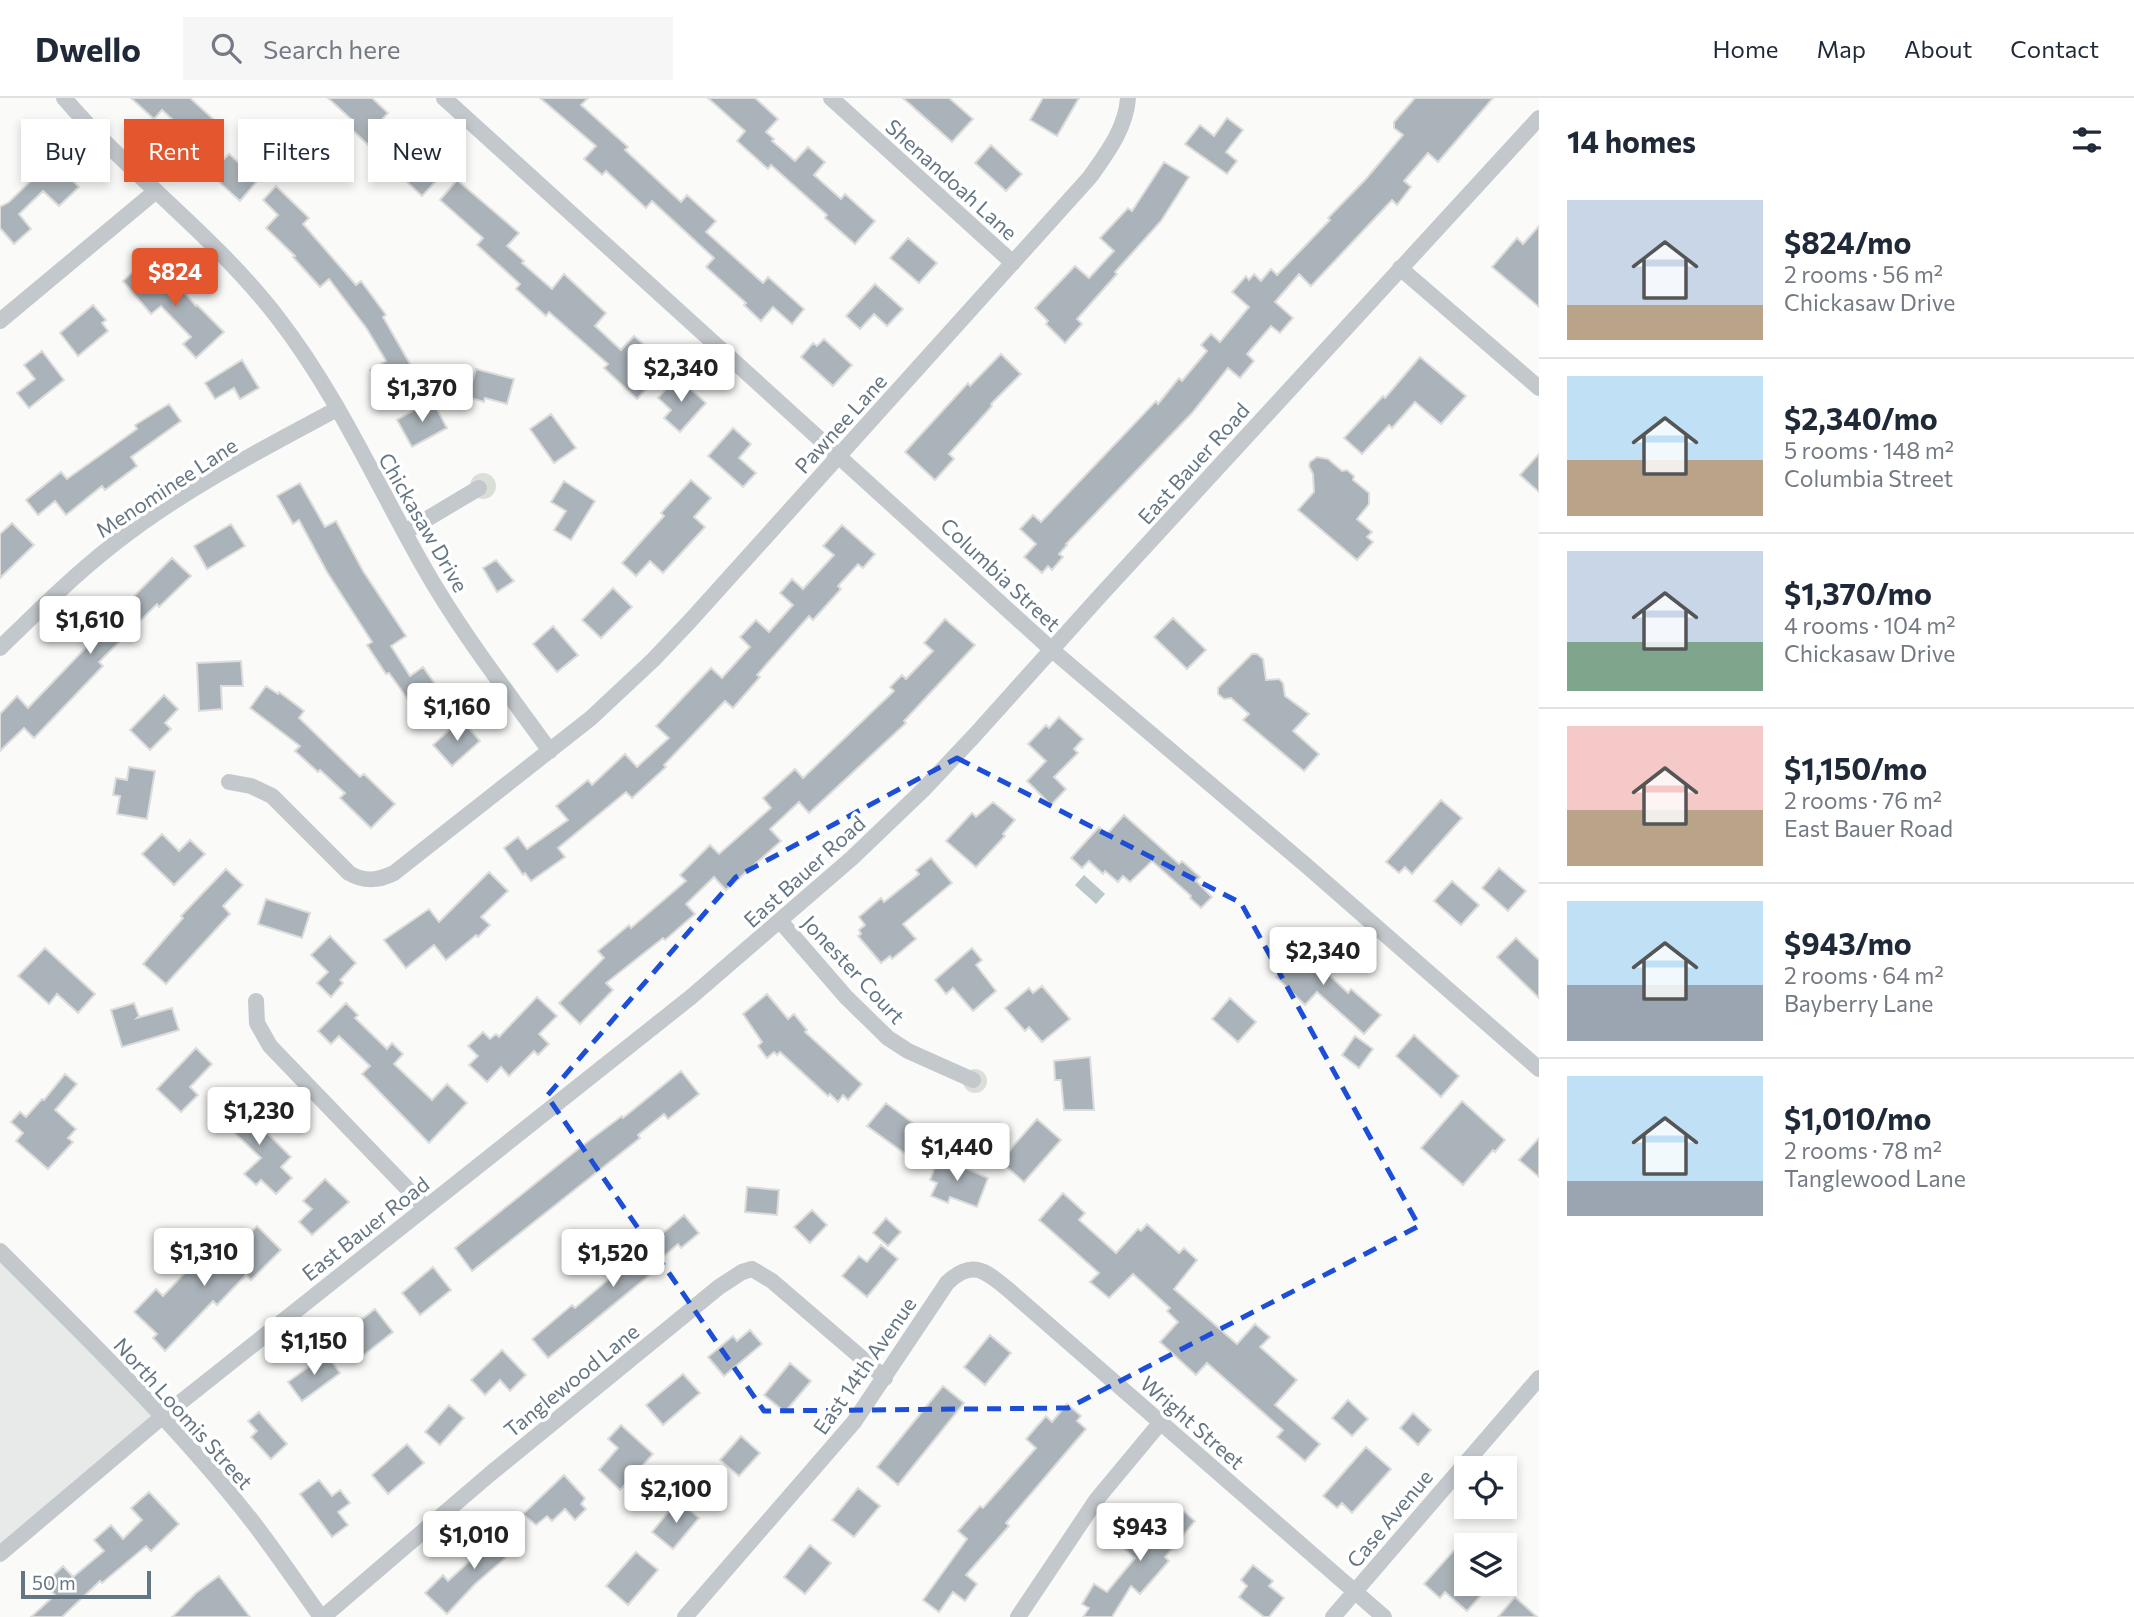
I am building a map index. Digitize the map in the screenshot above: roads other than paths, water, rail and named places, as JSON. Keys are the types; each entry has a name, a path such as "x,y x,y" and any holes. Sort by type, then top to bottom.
{"street":[{"name":"Chickasaw Drive","path":"64,98 104,142 220,251 254,287 298,344 423,566 466,633 550,751"},
{"name":"Columbia Street","path":"444,98 1052,650 1539,1069"},
{"name":"Shenandoah Lane","path":"831,98 1013,263"},
{"name":"Pawnee Lane","path":"229,782 251,786 272,796 349,873 365,880 382,879 394,873 591,719 653,660 1090,177 1110,149 1126,116 1128,98"},
{"name":"East Bauer Road","path":"0,1554 162,1417 691,998 780,922 923,790 1539,118"},
{"path":"0,321 156,191"},
{"path":"1400,268 1539,388"},
{"name":"Menominee Lane","path":"0,648 68,582 153,516 230,468 337,409"},
{"path":"405,532 479,488"},
{"name":"Jonester Court","path":"780,922 846,997 888,1038 908,1051 973,1080"},
{"path":"256,1001 257,1023 270,1046 425,1207"},
{"name":"North Loomis Street","path":"0,1251 162,1417 253,1522 322,1617"},
{"name":"Tanglewood Lane","path":"322,1617 490,1474 719,1287 742,1272 752,1269 767,1277 885,1378"},
{"name":"East 14th Avenue","path":"685,1617 854,1422 947,1283 957,1273 969,1269"},
{"name":"Wright Street","path":"969,1269 985,1270 1384,1617"},
{"name":"Case Avenue","path":"1333,1617 1539,1378"},
{"path":"1018,1617 1097,1499 1161,1422"}]}
